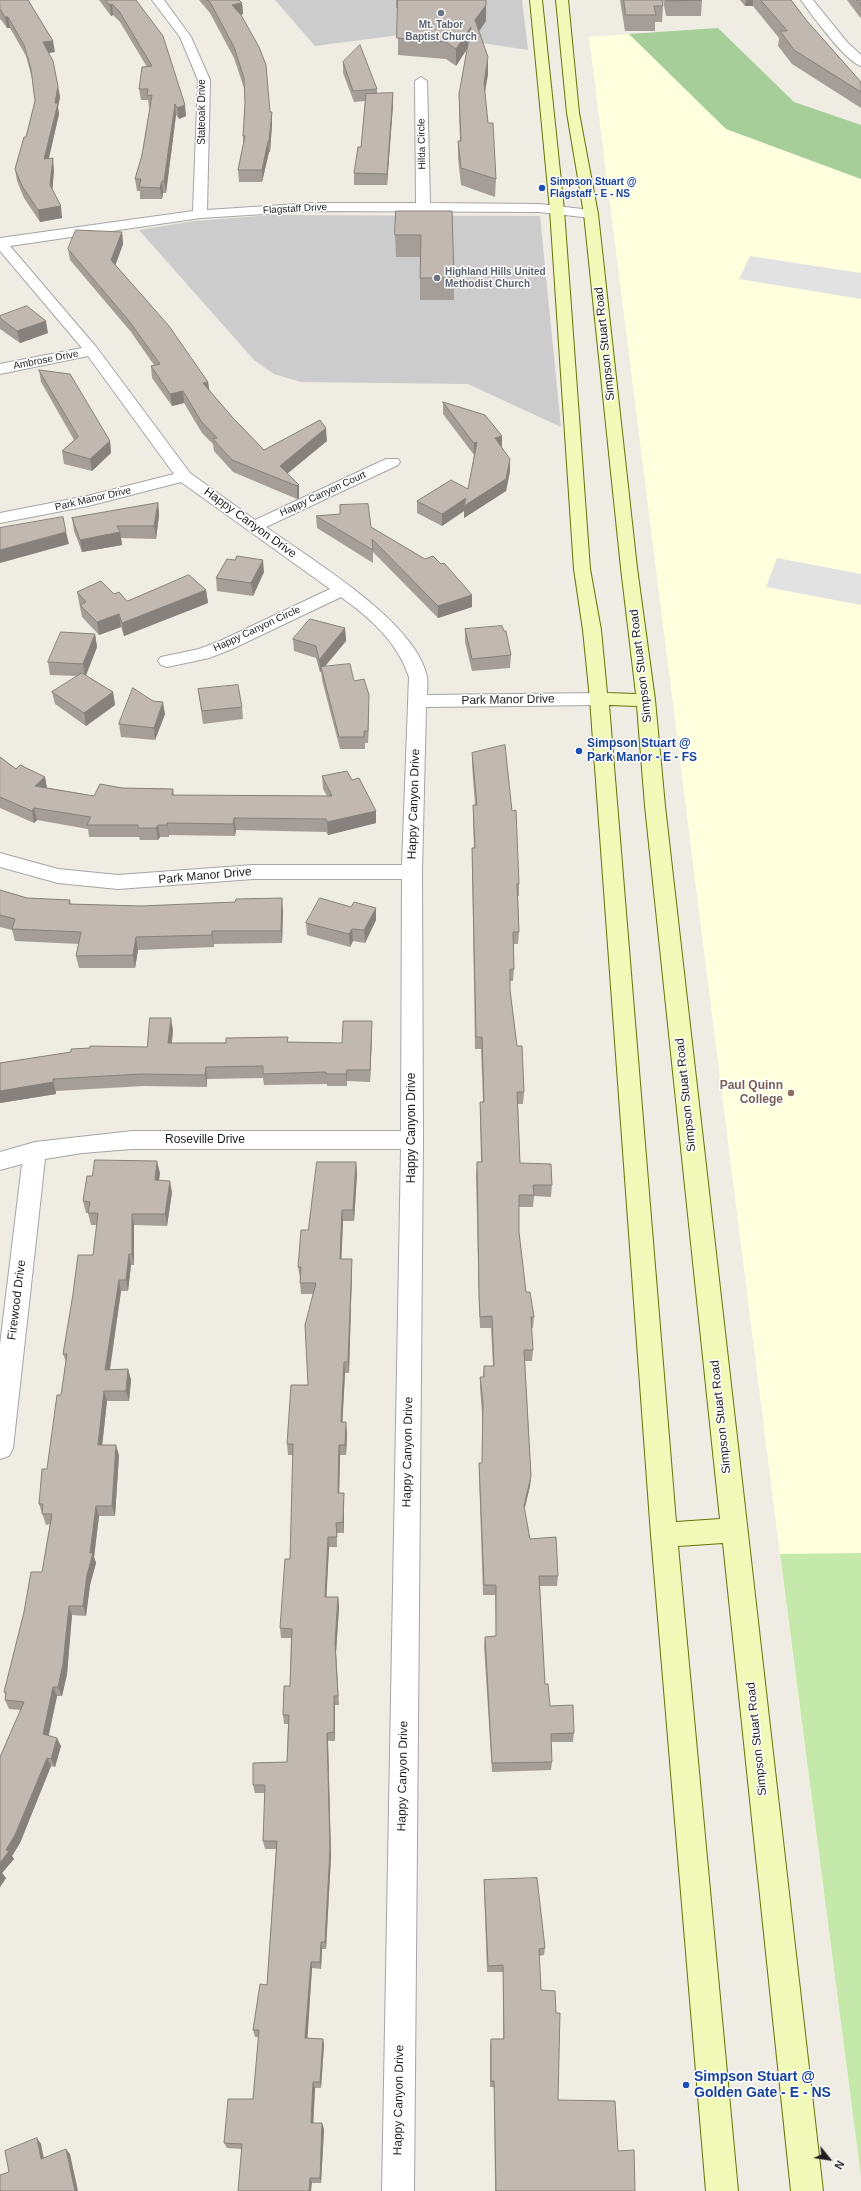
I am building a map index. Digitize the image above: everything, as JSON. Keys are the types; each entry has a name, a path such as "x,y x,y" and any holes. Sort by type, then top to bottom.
{"main road":[{"path":"536,0 557,210 582,569 592,630 599,699 664,1535 722,2191"},
{"name":"Simpson Stuart Road","path":"562,0 573,113 591,214 628,560 646,700 656,814 807,2191"},
{"path":"539,26 564,26"},
{"path":"599,699 646,700"},
{"path":"664,1535 734,1530"}],"street":[{"name":"Stateoak Drive","path":"158,0 186,38 199,64 204,80 200,214"},
{"path":"807,0 843,45 861,62"},
{"name":"Hilda Circle","path":"421,81 423,207"},
{"name":"Flagstaff Drive","path":"0,243 200,214 313,207 539,208 591,214"},
{"name":"Happy Canyon Drive","path":"0,243 92,351 184,476 372,611 402,643 413,662 418,677 412,872 412,1140 398,2191"},
{"name":"Ambrose Drive","path":"0,369 92,351"},
{"name":"Happy Canyon Court","path":"253,527 392,462"},
{"name":"Park Manor Drive","path":"0,518 88,501 184,476"},
{"name":"Happy Canyon Circle","path":"167,661 203,654 226,645 343,589"},
{"name":"Park Manor Drive","path":"417,701 599,699"},
{"name":"Park Manor Drive","path":"0,860 50,875 116,882 159,880 239,872 312,870 412,872"},
{"name":"Roseville Drive","path":"0,1160 35,1151 88,1142 132,1140 412,1140"},
{"name":"Firewood Drive","path":"0,1448 35,1151"}],"shaded area":[{"path":"275,0 522,0 528,50 415,33 315,46"},
{"name":"Paul Quinn College","path":"629,34 726,129 861,179 861,2177 786,1603 589,37"},
{"path":"272,215 540,216 561,427 468,384 301,382 274,374 254,360 139,230 194,221"},
{"path":"750,256 861,273 861,299 739,279"},
{"path":"777,558 861,574 861,605 766,587"}],"green space":[{"path":"718,28 794,102 861,125 861,179 726,129 629,34"},
{"path":"861,1553 861,2177 780,1554"}],"building":[{"path":"0,0 28,0 53,41 43,42 53,61 58,86 55,103 58,103 44,159 53,158 50,185 61,206 38,210 22,186 15,169 24,137 26,137 35,101 31,69 24,45 8,17 5,17 0,9"},
{"path":"106,0 136,0 163,36 185,105 177,108 175,104 164,181 162,181 160,188 139,187 141,179 135,179 142,155 152,95 147,96 148,89 139,89 142,67 152,66 119,11 112,4 110,5"},
{"path":"207,0 239,0 242,3 232,5 241,15 259,47 266,65 270,112 272,112 269,141 262,170 238,170 245,136 243,136 245,103 244,78 234,47 210,2"},
{"path":"398,0 486,0 486,5 475,20 488,57 484,83 488,123 493,123 496,179 461,168 458,141 461,141 459,94 471,27 456,49 446,42 397,38"},
{"path":"624,0 662,0 663,6 654,6 656,15 626,15"},
{"path":"667,0 702,0 667,1"},
{"path":"761,0 791,0 807,21 861,82 861,92 794,50 780,31 787,31"},
{"path":"360,45 377,89 353,91 343,62"},
{"path":"393,93 387,174 354,173 358,147 361,147 366,94"},
{"path":"396,211 452,211 454,278 420,278 421,235 395,235"},
{"path":"76,230 122,232 111,260 169,326 208,382 203,383 233,418 264,450 320,420 326,428 280,466 299,485 297,486 232,460 213,439 217,438 201,421 183,391 170,394 151,366 160,364 129,321 68,249"},
{"path":"27,306 46,321 17,331 0,318 0,316"},
{"path":"39,370 70,374 110,441 90,459 62,451 78,437"},
{"path":"443,402 485,415 502,436 495,438 510,459 506,479 464,506 466,498 442,514 417,501 451,480 468,489 477,442 474,443"},
{"path":"158,503 154,526 117,526 120,532 80,540 72,518"},
{"path":"368,504 371,527 425,559 433,556 441,564 444,563 472,595 438,606 372,539 373,550 316,516 340,514 340,505"},
{"path":"63,517 66,532 0,550 0,528"},
{"path":"237,556 263,560 251,583 216,578 227,559 235,560"},
{"path":"189,575 206,590 122,623 119,614 97,622 80,605 86,602 77,592 101,581 114,594 119,592 127,601"},
{"path":"310,619 345,628 319,660 316,646 293,639"},
{"path":"502,626 504,631 506,631 511,655 472,659 465,629"},
{"path":"61,632 95,634 83,664 48,662"},
{"path":"350,664 354,681 364,679 369,695 368,731 364,731 364,737 339,737 321,667"},
{"path":"82,673 113,692 84,713 52,692"},
{"path":"238,685 242,707 202,711 198,689"},
{"path":"133,688 153,701 163,702 154,728 119,724"},
{"path":"505,745 512,811 516,810 519,884 517,884 519,932 513,932 514,969 510,969 510,990 517,1046 522,1046 524,1092 517,1092 520,1163 551,1164 552,1185 533,1185 534,1195 519,1195 519,1232 526,1292 530,1292 534,1317 531,1317 533,1350 524,1350 531,1476 524,1506 530,1539 556,1537 558,1576 539,1576 545,1684 548,1684 550,1706 573,1705 574,1733 551,1734 552,1762 492,1763 485,1637 496,1636 496,1585 484,1585 479,1463 482,1463 483,1402 480,1377 484,1377 484,1366 494,1366 492,1316 480,1317 479,1295 477,1162 482,1162 480,1102 484,1102 482,1037 476,1037 472,848 475,848 473,805 477,805 472,753"},
{"path":"0,757 16,769 20,765 45,777 35,786 94,796 100,784 122,788 173,789 172,795 332,796 322,776 347,771 352,780 359,778 376,811 327,822 326,819 234,818 233,824 167,823 167,825 158,825 156,828 138,828 138,825 87,825 91,817 34,808 32,811 0,797"},
{"path":"0,890 27,898 70,900 69,904 141,906 235,902 236,899 282,898 281,931 212,931 212,935 136,937 133,955 76,956 81,932 12,929 15,919 0,915"},
{"path":"320,898 351,907 354,902 376,908 364,930 352,929 349,934 306,923"},
{"path":"150,1018 171,1018 168,1043 226,1043 226,1038 288,1037 287,1042 342,1043 343,1021 372,1021 370,1070 347,1070 346,1074 326,1074 326,1072 263,1074 263,1066 206,1067 205,1075 141,1074 53,1079 53,1082 0,1091 0,1063 71,1052 71,1049 90,1048 90,1046 147,1047"},
{"path":"95,1160 157,1161 155,1180 170,1181 165,1214 132,1214 132,1254 129,1254 126,1280 119,1280 105,1370 128,1369 126,1391 104,1391 98,1445 116,1445 112,1506 96,1506 90,1553 93,1553 87,1575 83,1606 69,1606 63,1664 58,1687 53,1687 43,1734 57,1738 51,1759 47,1758 15,1835 6,1850 9,1851 0,1863 0,1757 24,1702 5,1700 6,1692 4,1692 24,1612 31,1572 42,1572 52,1514 42,1514 43,1504 39,1504 42,1469 47,1469 57,1395 61,1395 67,1354 63,1354 78,1255 93,1255 98,1213 88,1213 90,1202 83,1201 87,1176 92,1176"},
{"path":"317,1162 356,1162 353,1210 342,1210 340,1259 352,1259 348,1362 344,1362 341,1422 346,1422 345,1445 339,1445 338,1493 344,1493 343,1522 336,1523 337,1537 328,1537 325,1597 338,1597 335,1643 338,1696 334,1696 334,1732 327,1733 330,1849 325,1942 321,1942 320,1962 311,1962 305,2038 323,2039 320,2082 313,2082 311,2123 322,2123 320,2178 310,2178 309,2191 238,2191 242,2144 224,2143 228,2099 253,2099 259,2030 253,2030 260,1984 267,1985 277,1841 263,1841 265,1785 253,1785 253,1763 287,1762 289,1715 283,1715 284,1686 290,1686 292,1629 280,1628 285,1559 290,1559 293,1444 287,1444 291,1385 308,1385 305,1325 316,1283 300,1283 301,1267 298,1267 301,1230 308,1230"},
{"path":"537,1878 545,1948 539,1949 541,1990 555,1991 556,2013 560,2013 558,2100 615,2101 618,2151 634,2150 635,2191 496,2191 494,2081 491,2081 491,2039 504,2039 503,1965 488,1966 484,1880"},
{"path":"37,2138 41,2159 66,2149 75,2191 0,2191 0,2175 9,2172 5,2151"}],"place":[{"name":"Mt. Tabor Baptist Church","path":"441,13"},
{"name":"Simpson Stuart @ Flagstaff - E - NS","path":"542,188"},
{"name":"Highland Hills United Methodist Church","path":"437,278"},
{"name":"Simpson Stuart @ Park Manor - E - FS","path":"579,751"},
{"name":"Paul Quinn College","path":"791,1093"},
{"name":"Simpson Stuart @ Golden Gate - E - NS","path":"686,2085"}]}
